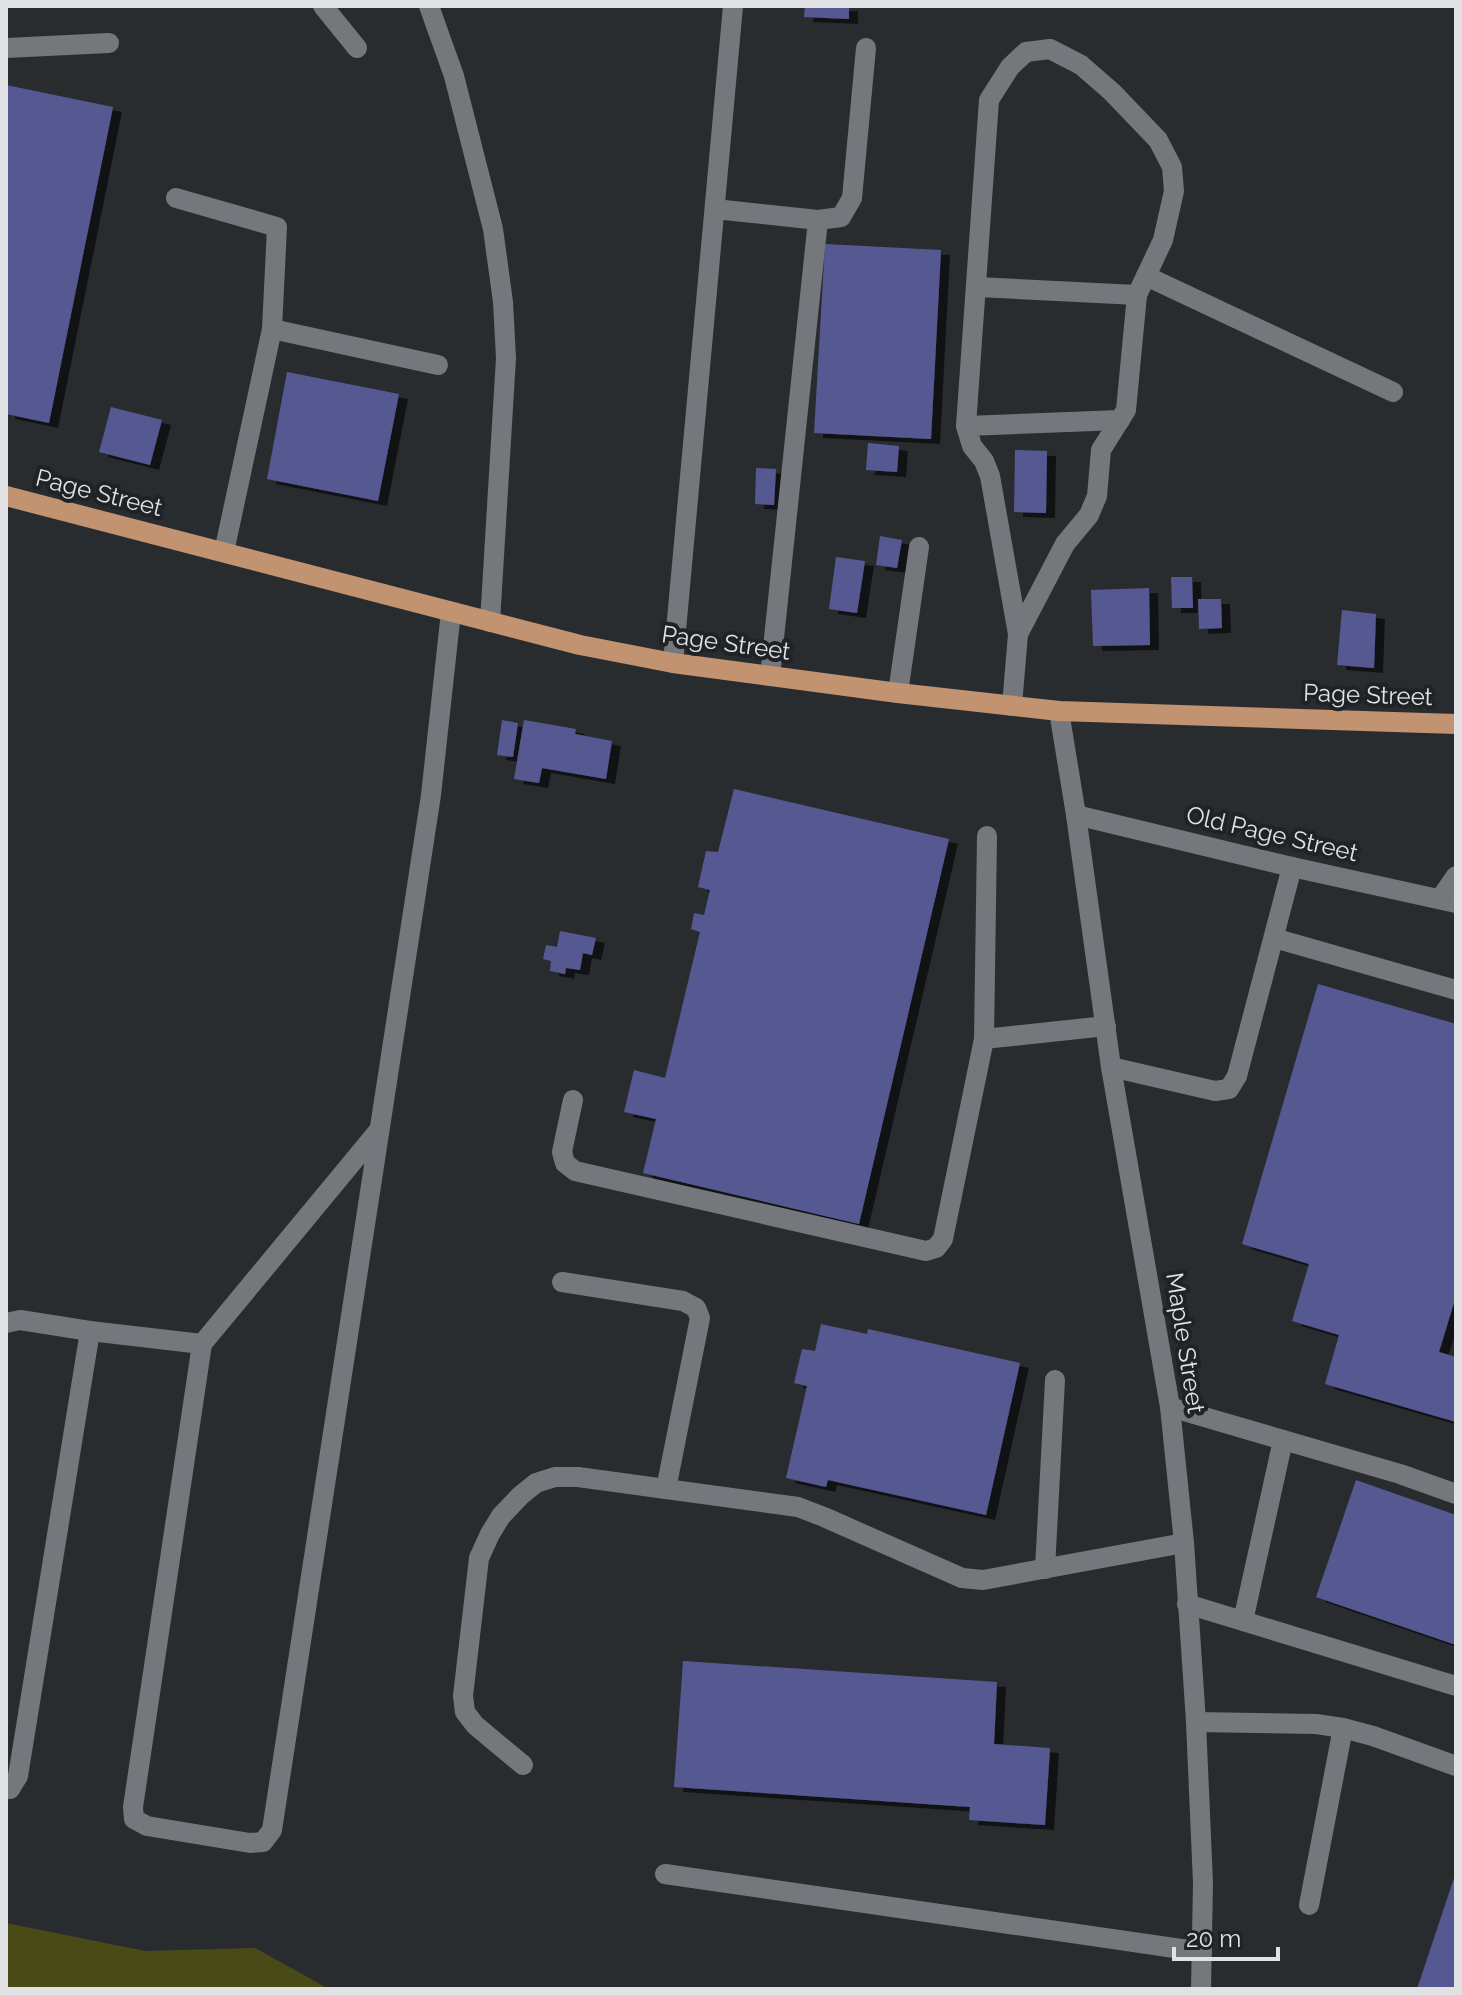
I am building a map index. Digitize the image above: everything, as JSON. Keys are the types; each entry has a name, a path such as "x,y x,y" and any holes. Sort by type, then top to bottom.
{"main road":[{"name":"Page Street","path":"6,496 580,645 673,663 1059,711 1456,724"}],"street":[{"path":"323,6 357,48"},
{"path":"429,6 454,76 489,214 503,302 506,358 490,622"},
{"path":"673,663 733,6"},
{"path":"6,48 109,43"},
{"path":"715,209 818,220 841,217 852,198 866,48"},
{"path":"1012,706 1018,634 990,476 984,461 972,446 966,426 989,100 1010,67 1026,52 1050,49 1081,65 1158,140 1172,167 1174,191 1163,240 1142,286 1126,410 1101,450 1097,496 1089,515 1065,544 1018,634"},
{"path":"176,198 277,227 272,329 224,552"},
{"path":"770,676 818,220"},
{"path":"977,287 1142,286 1393,392"},
{"path":"272,329 438,365"},
{"path":"966,426 1120,420"},
{"path":"898,693 919,547"},
{"path":"379,1130 202,1344 133,1807 134,1819 147,1826 250,1843 263,1842 272,1830 431,795 451,612"},
{"name":"Maple Street","path":"1059,711 1111,1067 1170,1407 1184,1543 1196,1722 1203,1883 1201,1989"},
{"name":"Old Page Street","path":"1076,815 1448,901"},
{"path":"573,1100 562,1152 565,1163 575,1171 926,1251 936,1248 943,1239 984,1039 987,836"},
{"path":"1111,1067 1215,1091 1229,1089 1237,1076 1292,867"},
{"path":"1448,901 1456,876"},
{"path":"1274,938 1456,990"},
{"path":"984,1039 1106,1026"},
{"path":"562,1282 683,1301 696,1308 700,1318 666,1489"},
{"path":"6,1323 20,1320 202,1344"},
{"path":"6,1789 10,1789 18,1776 90,1331"},
{"path":"1045,1569 1055,1380"},
{"path":"1170,1407 1400,1474 1456,1494"},
{"path":"1243,1621 1283,1440"},
{"path":"523,1765 475,1725 465,1712 463,1696 479,1558 501,1516 536,1483 555,1477 578,1477 798,1507 962,1578 983,1580 1184,1543"},
{"path":"1187,1604 1456,1686"},
{"path":"1196,1722 1316,1724 1343,1728 1456,1766"},
{"path":"1309,1905 1343,1728"},
{"path":"665,1874 1202,1952"}],"shaded area":[{"path":"6,1923 145,1951 255,1948 329,1989 6,1989"}],"building":[{"path":"805,6 849,6 849,19 804,17"},
{"path":"6,85 113,107 49,423 6,414"},
{"path":"825,244 941,250 931,439 814,433"},
{"path":"287,372 399,394 378,501 267,479"},
{"path":"111,407 162,420 150,465 99,452"},
{"path":"868,443 899,446 897,472 866,470"},
{"path":"1015,450 1047,451 1046,513 1014,512"},
{"path":"756,468 776,469 774,505 755,504"},
{"path":"880,536 902,540 897,568 876,565"},
{"path":"836,557 865,561 857,613 829,609"},
{"path":"1171,577 1192,577 1193,608 1172,608"},
{"path":"1149,588 1150,645 1093,646 1091,590"},
{"path":"1198,599 1221,599 1222,628 1199,629"},
{"path":"1342,610 1376,614 1374,668 1337,665"},
{"path":"502,720 518,723 513,757 497,755"},
{"path":"524,720 576,729 575,734 612,741 606,779 542,768 539,783 514,779"},
{"path":"734,789 949,839 859,1224 643,1173 656,1119 624,1112 634,1070 665,1078 700,932 691,929 694,913 704,915 710,890 698,887 706,851 718,852"},
{"path":"560,931 596,938 592,955 583,953 580,970 566,968 565,974 550,971 551,961 543,959 546,945 557,947"},
{"path":"1318,984 1456,1024 1456,1296 1439,1352 1456,1357 1456,1422 1325,1384 1339,1335 1292,1321 1309,1264 1242,1244"},
{"path":"821,1324 867,1334 868,1329 1020,1363 986,1515 828,1480 826,1487 786,1478 807,1386 794,1383 802,1349 815,1351"},
{"path":"1356,1480 1456,1515 1456,1645 1316,1597"},
{"path":"683,1661 997,1682 994,1744 1050,1748 1045,1825 969,1820 970,1807 674,1787"},
{"path":"1455,1875 1456,1989 1417,1989"}]}
